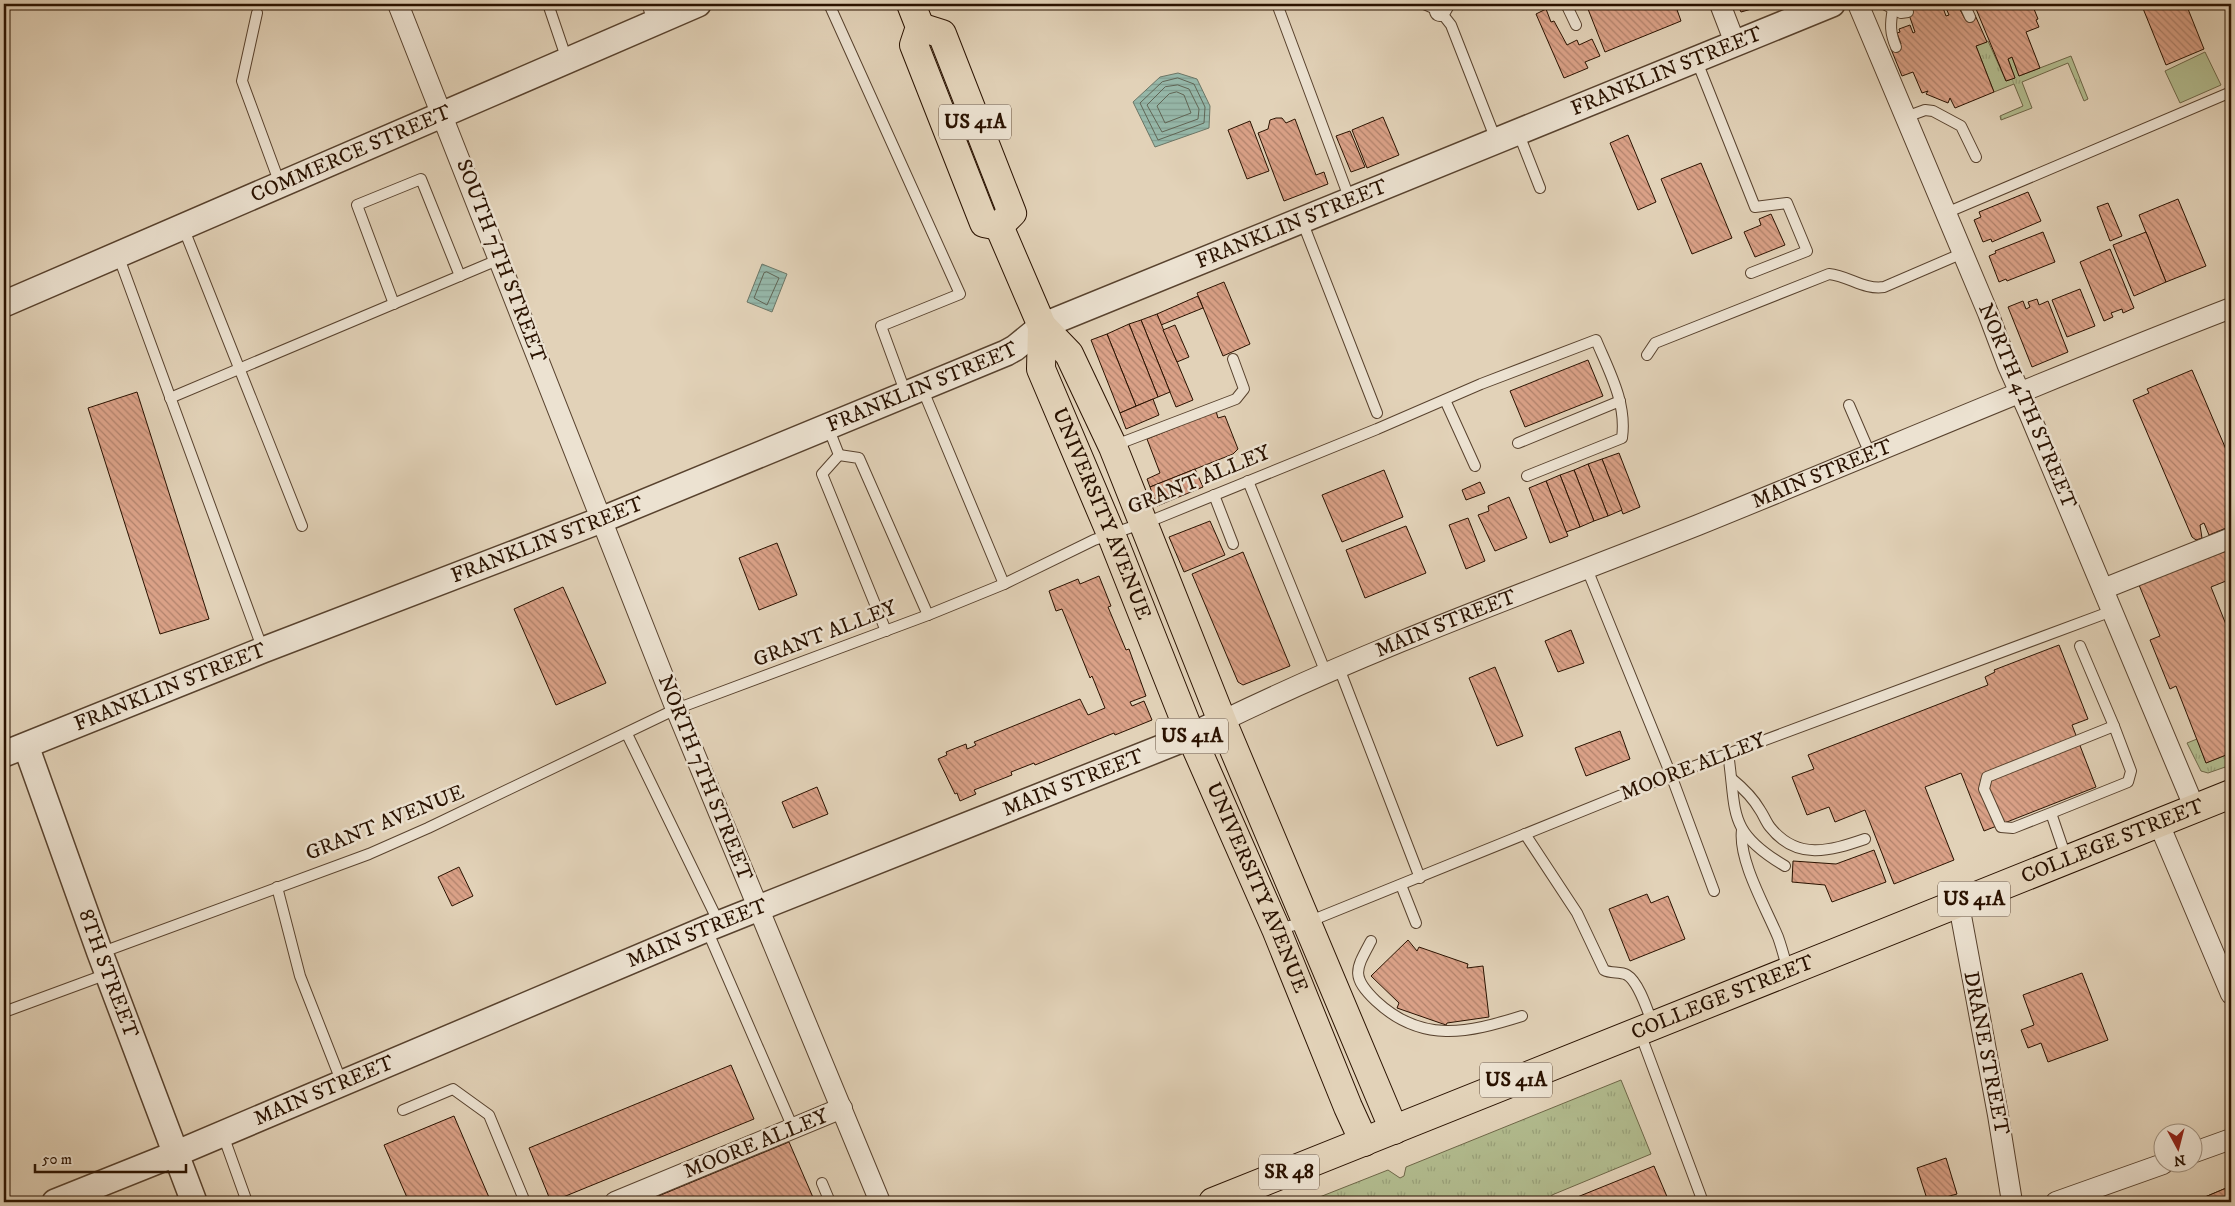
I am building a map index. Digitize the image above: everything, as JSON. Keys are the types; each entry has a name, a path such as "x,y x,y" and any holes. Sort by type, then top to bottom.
{"main road":[{"name":"UNIVERSITY AVENUE","path":"915,16 914,45 984,223 999,226 1042,326 1069,354 1112,447 1222,721 1394,1130"},
{"name":"UNIVERSITY AVENUE","path":"1042,326 1041,369 1111,534 1192,736 1276,929 1364,1142"},
{"name":"COLLEGE STREET","path":"1213,1202 1646,1027 1959,905 2231,794"}],"street":[{"name":"SOUTH 7TH STREET","path":"398,4 500,259 601,520"},
{"name":"COMMERCE STREET","path":"4,304 568,62 650,13 698,4"},
{"path":"1720,4 1735,43"},
{"name":"FRANKLIN STREET","path":"15,750 263,650 601,520 914,392 1006,353 1042,326 1832,4"},
{"name":"NORTH 4TH STREET","path":"1858,4 1906,117 1936,173 1946,213 2195,809"},
{"name":"MAIN STREET","path":"55,1202 175,1154 713,926 1192,736 1333,670 1871,456 2020,393 2231,308"},
{"name":"NORTH 7TH STREET","path":"601,520 676,709 880,1202"},
{"path":"2103,589 2231,538"},
{"name":"8TH STREET","path":"15,750 104,963 194,1202"},
{"path":"2159,824 2231,994"},
{"name":"DRANE STREET","path":"1959,905 1998,1115 2008,1201"},
{"name":"MOORE ALLEY","path":"614,1202 842,1108"},
{"path":"2202,1149 2231,1139"},
{"path":"2056,1202 2152,1168"}],"lane":[{"path":"548,4 568,62"},
{"path":"829,4 960,294 881,326 1004,584"},
{"path":"1277,4 1350,200"},
{"path":"1566,4 1576,25"},
{"path":"1964,4 1970,17"},
{"path":"1436,6 1451,26 1507,136 1540,188"},
{"path":"1889,6 1901,14 1908,12"},
{"path":"1889,6 1891,34 1896,47"},
{"path":"257,13 242,81 281,185"},
{"path":"1696,59 1755,207 1787,203 1807,251 1751,274"},
{"path":"1946,213 2231,92"},
{"path":"1906,117 1925,110 1933,111 1961,126 1976,157"},
{"path":"394,304 357,205 420,179 460,276"},
{"path":"1301,220 1377,413"},
{"path":"182,227 302,526"},
{"path":"1647,355 1656,343 1829,274 1840,275 1872,289 1884,287 1963,253"},
{"path":"118,255 263,650"},
{"path":"170,398 500,259"},
{"name":"GRANT ALLEY","path":"676,709 928,616 1004,584 1094,540 1214,495 1564,351 1596,340 1620,401"},
{"path":"1112,447 1236,399 1244,389 1233,359"},
{"path":"1445,400 1475,466"},
{"path":"1518,443 1620,401 1624,417 1622,438 1527,476"},
{"path":"1849,405 1871,456"},
{"path":"828,427 840,456"},
{"path":"840,456 859,458 928,616"},
{"path":"840,456 822,474 886,631"},
{"path":"1248,481 1333,670 1420,878"},
{"path":"1214,495 1233,544"},
{"path":"1587,569 1671,775 1714,891"},
{"name":"MOORE ALLEY","path":"1276,929 1308,922 1671,775 2112,610"},
{"path":"2080,646 2114,726 2131,771 2128,782 2013,828 2001,827 1984,789 1986,777 2114,726"},
{"name":"GRANT AVENUE","path":"4,1012 104,963 277,887 369,854 428,828 676,709"},
{"path":"627,734 713,926 793,1128"},
{"path":"1728,753 1734,811 1742,830 1765,853 1785,866"},
{"path":"1732,779 1745,790 1781,839 1795,846 1810,851 1829,850 1865,840"},
{"path":"2051,813 2068,861"},
{"path":"1742,830 1740,843 1778,939 1788,972"},
{"path":"1525,834 1577,913 1604,970 1609,973 1626,974 1640,991 1646,1027 1668,1109 1703,1202"},
{"path":"1401,885 1416,923"},
{"path":"277,887 300,976 342,1083"},
{"path":"1371,941 1358,965 1358,978 1366,992 1381,1006 1414,1027 1436,1030 1475,1029 1522,1016"},
{"path":"403,1110 453,1089 489,1115 525,1202"},
{"path":"222,1134 247,1202"},
{"path":"822,1183 830,1202"}],"green space":[{"path":"1988,41 2006,81 2015,78 2008,59 2012,57 2019,76 2071,56 2088,99 2084,101 2068,63 2022,82 2032,108 2001,120 2000,116 2023,106 2014,84 1994,92 1976,46"},
{"path":"2205,52 2221,85 2180,103 2165,71"},
{"path":"2197,739 2206,763 2231,753 2231,765 2208,773 2201,771 2187,743"},
{"path":"1621,1080 1651,1154 1552,1195 1550,1202 1307,1202 1388,1170 1400,1178 1404,1176 1406,1167"}],"water":[{"path":"1178,73 1197,79 1210,106 1209,128 1155,147 1133,102 1160,77"},
{"path":"762,264 787,274 772,312 747,302"}],"building":[{"path":"1586,4 1675,4 1681,21 1605,52"},
{"path":"1737,4 1762,4 1762,6 1741,12"},
{"path":"1934,4 1935,8 1942,5 1946,16 1949,15 1946,8 1957,4 1965,19 1975,15 1987,42 1976,46 1994,92 1955,108 1950,98 1948,103 1926,94 1928,91 1922,93 1913,72 1902,76 1891,49 1901,44 1897,33 1900,32 1899,29 1910,25 1913,33 1915,32 1906,6"},
{"path":"1974,4 2032,4 2039,27 2026,32 2040,68 2019,76 2012,57 2008,59 2015,78 2006,81"},
{"path":"2137,4 2186,4 2204,49 2166,65 2142,6 2138,8"},
{"path":"1546,9 1551,22 1554,21 1567,45 1577,40 1579,45 1592,39 1600,56 1585,62 1588,68 1564,78 1536,14"},
{"path":"1383,117 1399,155 1367,168 1352,130"},
{"path":"1282,118 1286,123 1295,119 1316,175 1324,172 1328,184 1284,201 1258,133 1268,129 1270,120"},
{"path":"1250,121 1269,171 1247,179 1228,130"},
{"path":"1350,131 1365,167 1351,172 1336,136"},
{"path":"1628,135 1656,202 1638,210 1610,143"},
{"path":"1701,163 1732,238 1692,254 1661,179"},
{"path":"2028,192 2041,221 1992,242 1991,239 1983,242 1974,220 1981,217 1979,212"},
{"path":"2178,199 2206,266 2166,282 2139,215"},
{"path":"2108,203 2122,236 2110,241 2097,207"},
{"path":"1771,214 1785,245 1755,257 1744,232 1761,225 1759,219"},
{"path":"2043,232 2055,262 2007,281 2006,279 1999,282 1989,256 1996,253 1995,251"},
{"path":"2146,232 2166,282 2134,296 2113,245"},
{"path":"2110,249 2134,308 2123,313 2122,309 2111,313 2113,317 2104,321 2080,262"},
{"path":"1224,282 1250,344 1223,356 1197,293"},
{"path":"2080,289 2095,326 2067,337 2052,300"},
{"path":"1198,296 1203,308 1161,325 1157,314"},
{"path":"2037,299 2039,305 2048,301 2068,352 2032,367 2008,307 2023,301 2026,309 2030,307 2028,302"},
{"path":"1157,314 1193,400 1176,407 1141,320"},
{"path":"1141,320 1170,392 1158,397 1129,324"},
{"path":"1129,324 1158,397 1136,406 1107,334"},
{"path":"1175,325 1189,357 1177,362 1163,330"},
{"path":"1107,334 1136,406 1120,413 1091,340"},
{"path":"1588,360 1603,396 1525,427 1510,391"},
{"path":"2192,370 2231,461 2231,526 2209,535 2204,523 2200,525 2202,538 2196,540 2192,537 2133,400 2149,393 2147,389"},
{"path":"137,392 209,619 160,634 88,408"},
{"path":"1153,399 1159,415 1126,429 1120,413"},
{"path":"1216,411 1218,418 1225,416 1238,449 1233,454 1150,487 1147,479 1160,473 1147,439"},
{"path":"1619,453 1640,507 1623,514 1602,459"},
{"path":"1602,459 1622,510 1608,516 1588,464"},
{"path":"1588,464 1608,516 1594,521 1574,470"},
{"path":"1195,469 1203,487 1157,506 1150,487"},
{"path":"1384,470 1403,517 1342,542 1322,495"},
{"path":"1574,470 1594,521 1580,527 1560,475"},
{"path":"1560,475 1580,527 1566,532 1546,481"},
{"path":"1546,481 1568,536 1550,543 1529,488"},
{"path":"1480,482 1485,493 1466,500 1462,490"},
{"path":"1509,497 1527,538 1495,551 1478,515 1489,511 1488,506"},
{"path":"1468,518 1485,561 1466,569 1449,525"},
{"path":"1210,521 1225,555 1184,572 1169,537"},
{"path":"1406,526 1426,573 1365,598 1346,550"},
{"path":"777,543 797,595 759,610 739,558"},
{"path":"2231,549 2231,579 2211,587 2231,637 2231,753 2206,763 2176,686 2170,689 2150,640 2160,636 2139,585"},
{"path":"1243,552 1290,666 1243,685 1238,682 1192,574"},
{"path":"1099,576 1111,606 1108,607 1126,650 1129,649 1146,696 1130,702 1132,706 1144,701 1152,720 1115,735 1114,733 1035,765 1034,763 1011,772 1012,775 974,790 976,794 960,801 938,759 947,755 946,752 966,744 967,749 976,745 974,742 1080,699 1088,715 1105,708 1092,676 1090,678 1062,609 1056,611 1049,591 1078,579 1080,584"},
{"path":"563,587 606,683 556,705 514,609"},
{"path":"4,606 8,617 4,619"},
{"path":"1571,630 1584,663 1558,672 1545,641"},
{"path":"2059,645 2088,719 2072,725 2096,787 1984,831 1961,773 1925,787 1954,860 1894,884 1865,810 1835,822 1829,807 1807,815 1792,777 1814,769 1808,755 1988,685 1985,677 1995,672 1994,670"},
{"path":"1495,667 1523,736 1497,746 1469,678"},
{"path":"1620,731 1630,759 1586,776 1575,748"},
{"path":"817,787 828,814 793,828 782,802"},
{"path":"1874,850 1886,882 1832,902 1825,885 1792,882 1793,861 1836,864"},
{"path":"459,867 473,896 452,906 438,877"},
{"path":"1647,894 1651,903 1668,896 1685,939 1630,961 1609,909"},
{"path":"1408,940 1417,951 1419,947 1468,964 1467,968 1483,966 1489,1017 1447,1023 1446,1025 1397,1008 1399,1003 1371,976"},
{"path":"2082,973 2108,1040 2048,1062 2041,1043 2028,1048 2021,1030 2034,1025 2023,995"},
{"path":"731,1065 754,1119 551,1202 529,1148"},
{"path":"454,1116 491,1202 409,1202 384,1145"},
{"path":"789,1142 815,1202 644,1202"},
{"path":"1946,1158 1957,1194 1928,1202 1917,1168"},
{"path":"1654,1166 1668,1199 1661,1202 1565,1202"},
{"path":"2231,1186 2231,1202 2208,1202 2205,1197"},
{"path":"2231,1186 2231,1202 2208,1202 2205,1197"}]}
